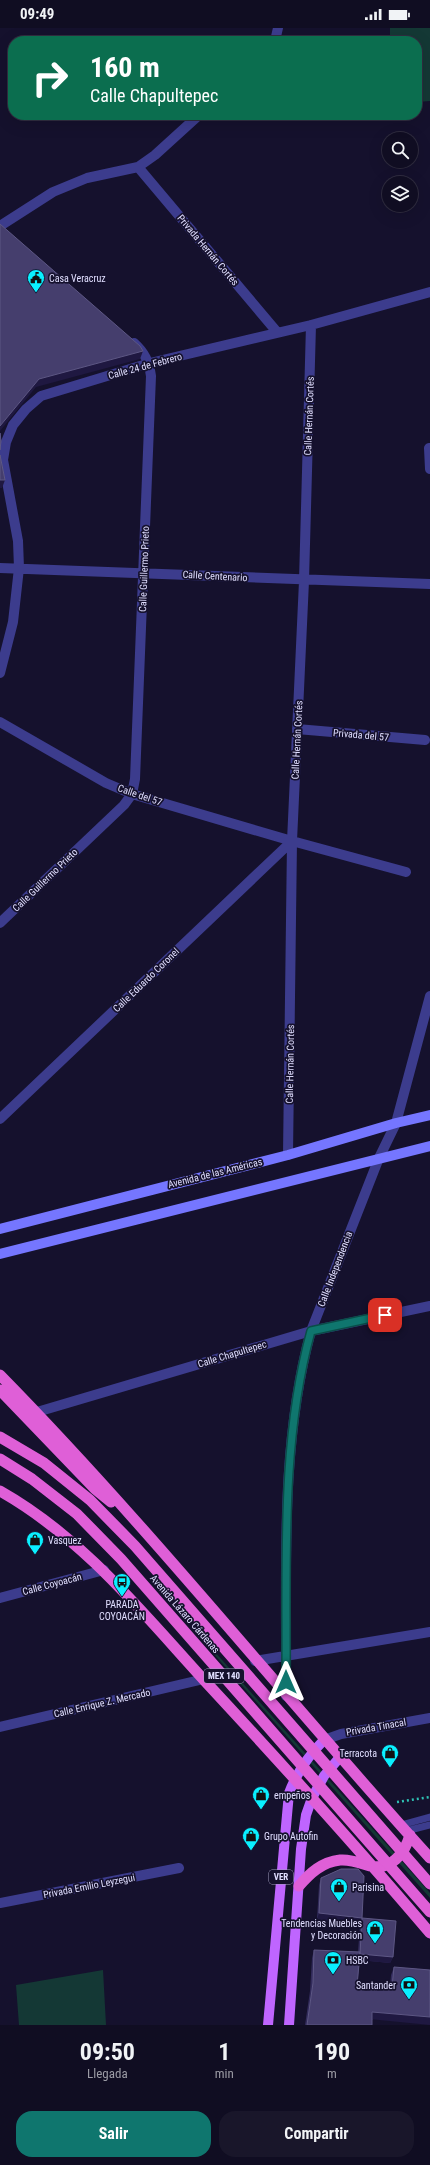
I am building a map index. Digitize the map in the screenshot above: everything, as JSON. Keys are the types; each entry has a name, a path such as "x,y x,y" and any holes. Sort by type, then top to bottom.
{"highway":[{"name":"MEX 140","path":"0,1375 37,1412 141,1527 255,1661 429,1857"},
{"path":"0,1390 95,1489 141,1527"},
{"name":"Avenida Lázaro Cárdenas","path":"0,1437 44,1463 90,1500 135,1546 430,1884"},
{"name":"Avenida Lázaro Cárdenas","path":"0,1459 32,1479 77,1514 121,1559 430,1912"},
{"name":"MEX 140","path":"0,1491 60,1531 104,1570 295,1778 430,1933"},
{"path":"299,1886 310,1874 329,1863 340,1860 356,1861 372,1866 386,1865 398,1859 406,1849 406,1830"},
{"path":"390,1886 393,1873 402,1862 415,1856 429,1857"}],"main road":[{"name":"Avenida de las Américas","path":"0,1229 288,1155 396,1123 430,1115"},
{"path":"0,1254 430,1146"},
{"name":"VER","path":"268,2025 289,1793 295,1778 308,1756 324,1740"},
{"name":"VER","path":"289,2025 302,1842 306,1815 312,1798 324,1776 340,1758"}],"street":[{"path":"2,228 53,192 86,178 138,167 155,155 194,120"},
{"name":"Privada Hernán Cortés","path":"138,167 277,332"},
{"name":"Calle 24 de Febrero","path":"0,673 13,622 19,568 18,541 3,460 6,442 13,425 26,409 41,396 150,363 311,325 430,292"},
{"name":"Calle Hernán Cortés","path":"288,1155 292,841 304,581 311,325"},
{"path":"124,334 142,350 150,363"},
{"name":"Calle Guillermo Prieto","path":"0,923 124,805 132,794 135,779 144,572 151,376 150,363"},
{"path":"429,448 430,469"},
{"name":"Calle Centenario","path":"0,568 144,572 304,581 430,584"},
{"name":"Calle del 57","path":"0,722 106,783 132,794 292,841"},
{"name":"Privada del 57","path":"297,729 425,740"},
{"path":"292,841 406,872"},
{"name":"Calle Eduardo Coronel","path":"0,1119 292,841"},
{"name":"Calle Independencia","path":"286,1696 287,1499 294,1424 302,1367 311,1331 379,1158 396,1123 430,996"},
{"name":"Calle Chapultepec","path":"37,1412 311,1331 430,1306"},
{"name":"Calle Coyoacán","path":"0,1598 104,1570"},
{"path":"255,1661 430,1632"},
{"name":"Calle Enrique Z. Mercado","path":"0,1727 204,1679"},
{"name":"Privada Tinacal","path":"324,1740 341,1734 430,1718"},
{"name":"Privada Emilio Leyzegui","path":"0,1903 179,1868"}],"lane":[{"path":"406,1830 430,1817"},
{"path":"406,1830 430,1825"}],"path":[{"path":"382,1805 430,1797"}],"green space":[{"path":"390,28 430,28 430,101 422,102 422,36 390,36"},
{"path":"206,1642 430,1893 430,1898 205,1644"},
{"path":"103,1970 106,2025 19,2025 16,1985"}],"building":[{"name":"Casa Veracruz","path":"0,224 140,346 143,351 39,379 0,426"},
{"path":"0,455 5,480 0,480"},
{"name":"Parisina","path":"341,1869 358,1869 364,1876 362,1918 319,1913 321,1878"},
{"name":"Tendencias Muebles y Decoración","path":"362,1918 396,1921 393,1957 360,1954"},
{"path":"314,1950 360,1952 357,1986 392,1987 394,1967 430,1970 430,2017 372,2012 372,2025 307,2025 313,1983"}],"place":[{"name":"Casa Veracruz","path":"36,293"},
{"name":"Vasquez","path":"35,1555"},
{"name":"PARADA COYOACÁN","path":"122,1597"},
{"name":"Terracota","path":"390,1768"},
{"name":"empeños","path":"261,1810"},
{"name":"Grupo Autofin","path":"251,1851"},
{"name":"Parisina","path":"339,1902"},
{"name":"Tendencias Muebles y Decoración","path":"375,1944"},
{"name":"HSBC","path":"333,1975"},
{"name":"Santander","path":"409,2000"}],"route":[{"path":"286,1682 287,1499 294,1424 303,1360 311,1331 385,1315"}]}
